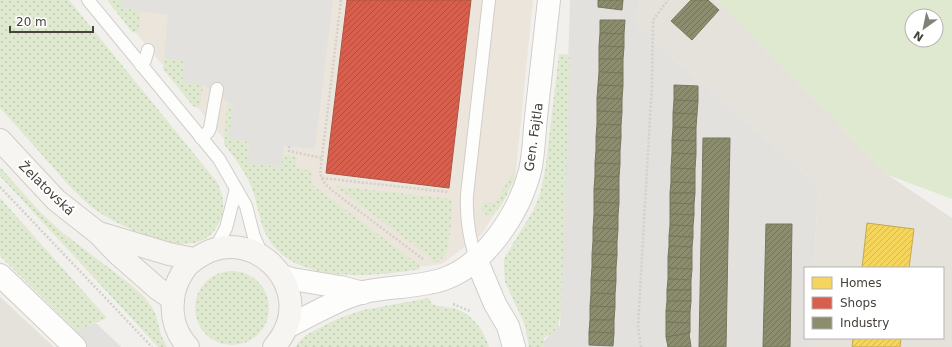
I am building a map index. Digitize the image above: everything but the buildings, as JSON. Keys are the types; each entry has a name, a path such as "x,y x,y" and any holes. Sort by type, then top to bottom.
{"main road":[{"name":"Želatovská","path":"0,140 56,200 98,233 117,253 158,289 173,299"},
{"name":"Želatovská","path":"98,233 169,254 194,259"},
{"path":"188,347 175,326 172,308 175,285 182,273 194,259 215,249 235,247 255,252 264,257 282,276 290,301 289,318 281,338 274,347"}],"street":[{"name":"Gen. Fajtla","path":"286,327 320,310 363,292 422,284 444,279 476,259 491,245 509,220 520,201 530,171 549,0"},
{"path":"476,259 494,304 508,326 514,347"},
{"path":"0,275 75,347"},
{"name":"Gen. Fajtla","path":"282,276 363,292"}],"lane":[{"path":"88,0 219,159 246,206 254,237 264,257"},
{"path":"476,259 471,245 466,209 489,0"},
{"path":"141,66 145,60 148,50"},
{"path":"201,138 210,128 218,89"},
{"path":"215,249 226,228 236,189"}],"path":[{"path":"341,0 320,174 321,178 334,192 424,260 425,264"},
{"path":"641,347 638,327 652,83 653,20 668,0"},
{"path":"289,146 289,151 322,158"},
{"path":"321,178 453,193"},
{"path":"0,187 152,347"},
{"path":"452,304 461,306 475,315"}],"shaded area":[{"path":"109,0 533,0 515,180 482,234 442,264 366,274 283,254 272,243 265,229 250,180 228,144"},
{"path":"122,0 333,0 315,149 284,146 281,167 247,163 250,142 229,139 233,105 203,85 182,82 184,60 164,58 168,15 121,8"},
{"path":"570,0 639,0 636,25 819,186 813,267 804,267 804,339 808,339 808,347 538,347 560,325"},
{"path":"639,0 717,0 888,175 952,218 952,347 808,347 808,339 944,339 944,267 813,267 819,186 636,25"},
{"path":"0,297 54,347 0,347"},
{"path":"96,323 121,347 75,347 63,335"}],"green space":[{"path":"0,0 69,0 217,182 223,199 222,217 216,228 207,238 190,244 161,240 125,227 100,213 80,197 0,108"},
{"path":"107,0 122,0 121,8 141,11 139,30 137,33 132,32"},
{"path":"717,0 952,0 952,199 888,175"},
{"path":"559,54 570,55 561,312 557,330 544,338 544,347 529,347 525,325 505,282 504,259 533,211 540,194 545,171"},
{"path":"164,58 185,60 182,82 203,85 200,105 198,108 193,106 163,69"},
{"path":"230,104 233,105 229,139 250,142 247,163 281,167 283,154 297,157 295,168 312,171 311,184 419,265 420,269 381,274 337,274 316,271 297,264 281,253 265,233 254,194 248,180 224,144 227,106"},
{"path":"0,167 40,212 63,233 130,284 144,297 156,315 161,335 167,347 158,347 0,176"},
{"path":"515,169 510,188 504,201 492,215 486,215 482,209 483,202 495,203"},
{"path":"335,186 452,199 450,236 445,254 440,260 434,263 430,257"},
{"path":"0,198 107,318 76,331 0,256"},
{"path":"232,271 246,274 258,282 266,294 269,308 266,322 258,334 246,342 232,345 218,342 206,334 198,322 195,308 198,294 206,282 218,274"},
{"path":"429,298 431,303 434,305 457,309 473,320 481,329 489,347 295,347 306,335 337,319 363,310"}]}
